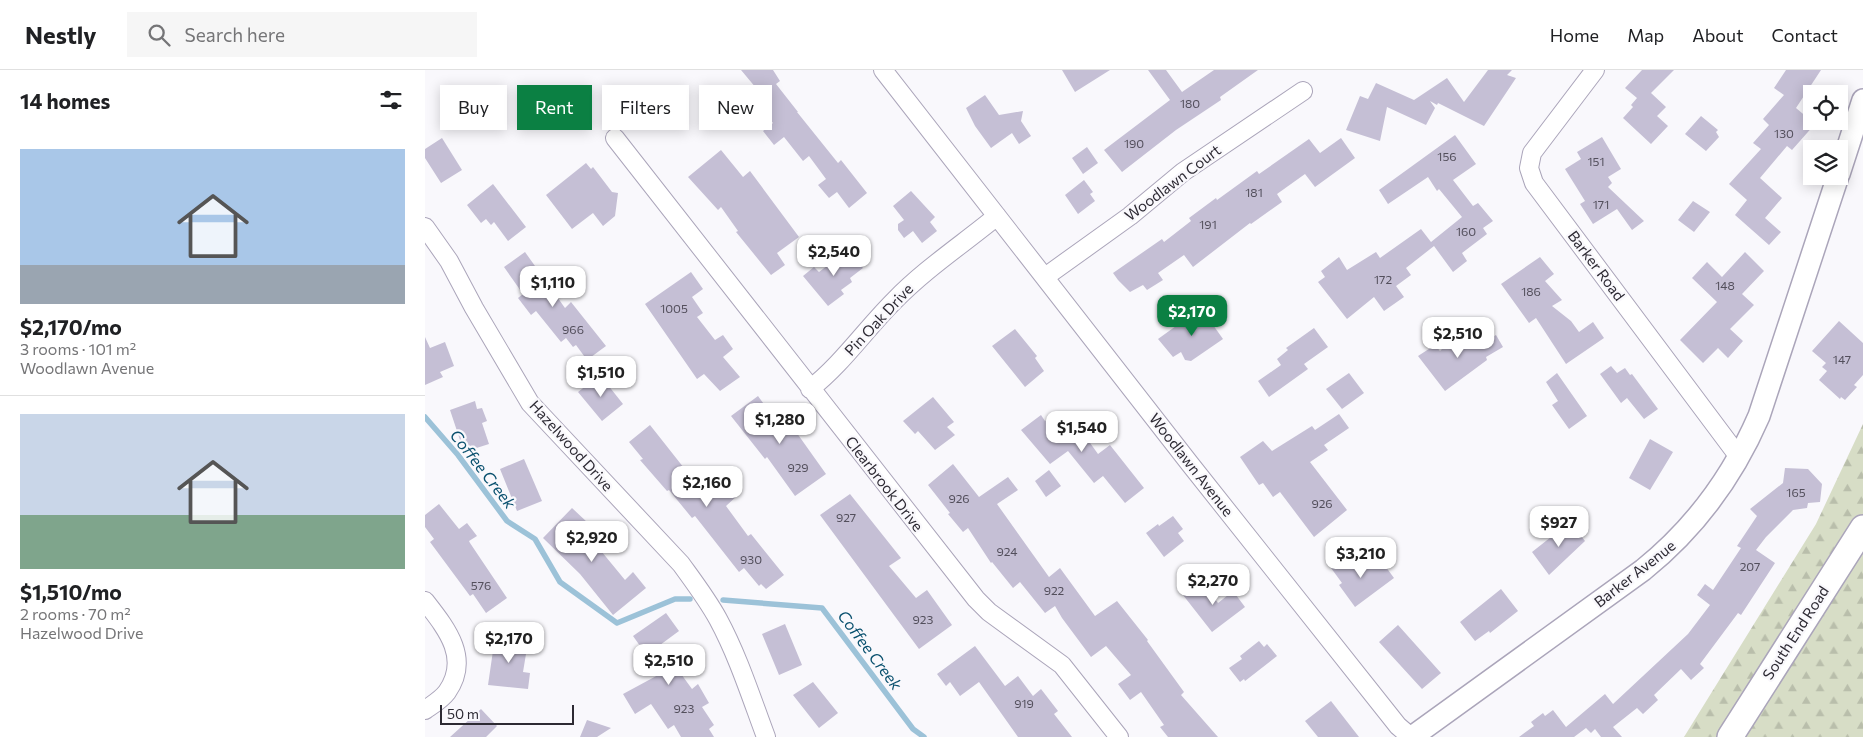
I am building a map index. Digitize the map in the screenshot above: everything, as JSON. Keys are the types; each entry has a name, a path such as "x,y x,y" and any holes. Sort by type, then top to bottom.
{"main road":[{"name":"South End Road","path":"1730,737 1863,528"}],"street":[{"name":"Woodlawn Avenue","path":"883,70 1196,472 1398,726 1411,737"},
{"name":"Barker Road","path":"1595,70 1532,153 1529,168 1535,183 1739,456"},
{"name":"Woodlawn Court","path":"1045,276 1129,216 1183,172 1303,90"},
{"name":"Barker Avenue","path":"1848,145 1863,100"},
{"name":"Clearbrook Drive","path":"615,138 810,390 976,599 989,612 1062,665 1119,737"},
{"name":"Barker Avenue","path":"1411,737 1654,562 1680,537 1707,506 1751,434 1771,382 1835,185"},
{"name":"Pin Oak Drive","path":"810,390 836,367 904,290 997,216"},
{"name":"Hazelwood Drive","path":"425,228 449,260 474,308 530,403 681,564 701,590 735,654 766,737"},
{"path":"425,601 447,629 456,653 455,676 446,693 425,710"}],"green space":[{"path":"1863,424 1863,737 1684,737 1816,524"}],"building":[{"path":"741,70 773,70 780,81 776,84 797,112 838,163 841,160 867,193 849,208 837,192 829,198 818,185 826,179 809,156 803,161 784,137 774,145 763,131 772,130 772,85 754,85"},
{"path":"1062,70 1110,70 1075,92"},
{"path":"1148,70 1166,70 1182,92 1214,70 1258,70 1220,97 1221,100 1176,130 1122,172 1104,150 1170,100"},
{"path":"1488,70 1512,70 1507,75 1516,78 1484,126 1438,103 1437,105 1430,101 1435,108 1426,125 1387,107 1380,141 1346,130 1360,96 1368,99 1376,83 1414,100 1447,78 1464,102"},
{"path":"1642,70 1674,70 1651,93 1666,107 1657,116 1668,126 1651,144 1623,118 1633,107 1631,105 1637,98 1625,88"},
{"path":"1786,70 1821,70 1811,85 1803,85 1803,97 1796,108 1803,114 1803,130 1810,130 1792,150 1787,146 1760,178 1782,198 1765,218 1781,232 1769,245 1735,215 1747,200 1729,184 1761,149 1753,143 1769,125 1763,119 1784,95 1774,88"},
{"path":"985,95 999,115 1023,111 1021,121 1031,136 1019,144 1012,133 991,148 975,126 966,108"},
{"path":"1701,116 1718,130 1716,132 1719,137 1706,151 1685,134"},
{"path":"1455,135 1476,164 1453,180 1473,206 1478,203 1493,221 1483,228 1487,234 1462,253 1467,261 1453,272 1434,246 1406,268 1411,275 1396,286 1404,297 1384,311 1374,297 1347,319 1318,282 1325,277 1321,271 1339,257 1347,270 1376,252 1380,258 1421,229 1431,242 1462,217 1439,189 1437,191 1428,177 1388,204 1379,190"},
{"path":"1602,137 1621,169 1608,177 1612,183 1608,187 1644,221 1632,230 1617,209 1593,224 1580,204 1585,201 1565,169 1581,159 1577,152"},
{"path":"442,138 462,170 441,183 425,158 425,149"},
{"path":"1341,138 1355,158 1315,187 1305,174 1277,194 1282,202 1250,223 1193,267 1184,255 1158,273 1163,280 1147,290 1143,285 1130,292 1113,273 1162,239 1164,242 1191,221 1189,218 1216,198 1217,200 1257,171 1259,174 1309,139 1320,153"},
{"path":"1087,147 1098,163 1083,174 1072,158"},
{"path":"721,150 743,177 750,171 799,237 777,253 785,265 771,275 736,232 738,231 721,207 718,210 688,177"},
{"path":"586,163 591,169 593,167 612,192 618,193 615,216 603,226 593,213 572,229 546,195"},
{"path":"1084,180 1093,192 1090,194 1095,201 1078,214 1065,195"},
{"path":"493,184 526,227 508,241 494,222 491,225 486,219 481,223 467,205"},
{"path":"911,191 935,217 930,222 937,231 922,243 913,231 904,238 898,230 898,224 904,220 893,206"},
{"path":"1693,201 1710,212 1694,232 1678,220"},
{"path":"849,249 863,268 850,278 852,282 841,290 844,294 828,306 803,276 814,267 819,272"},
{"path":"525,252 565,308 571,302 606,346 587,360 576,345 573,347 566,338 561,342 536,311 531,315 518,298 523,294 504,267"},
{"path":"1745,252 1764,271 1742,294 1754,305 1730,329 1743,341 1728,358 1718,348 1703,363 1680,340 1717,302 1692,278 1707,262 1722,277"},
{"path":"1540,257 1554,274 1545,281 1562,300 1552,306 1571,321 1579,332 1593,322 1604,338 1566,364 1536,318 1529,323 1501,284"},
{"path":"691,272 703,289 692,297 703,313 697,317 715,340 723,335 733,349 723,357 740,377 720,391 704,374 697,379 645,304"},
{"path":"1201,308 1223,339 1191,361 1185,360 1181,352 1173,357 1158,339"},
{"path":"1839,321 1863,343 1863,375 1854,385 1857,387 1845,400 1841,397 1840,399 1819,380 1827,371 1822,367 1826,363 1812,351"},
{"path":"1314,328 1328,347 1304,364 1308,369 1269,397 1258,381 1281,365 1277,359 1288,350 1286,348"},
{"path":"1015,329 1037,356 1035,358 1044,371 1025,387 992,346"},
{"path":"1466,332 1477,346 1496,335 1503,347 1486,357 1487,360 1445,391 1418,356 1435,345 1440,351 1456,335 1459,336"},
{"path":"425,337 430,348 445,342 454,366 440,372 443,377 425,385"},
{"path":"1611,366 1617,373 1625,368 1630,375 1632,374 1658,409 1644,419 1627,398 1621,403 1600,374"},
{"path":"1349,373 1364,393 1342,409 1326,389"},
{"path":"1557,373 1587,416 1569,429 1552,405 1558,401 1546,382"},
{"path":"600,375 623,404 602,421 578,392"},
{"path":"758,396 774,418 784,410 796,427 794,429 826,474 795,496 767,457 765,459 731,416"},
{"path":"933,397 954,422 947,427 955,435 935,450 918,431 915,434 903,421"},
{"path":"475,401 477,409 482,408 487,421 482,423 489,444 464,452 450,410"},
{"path":"1057,414 1062,419 1070,415 1098,454 1110,445 1144,488 1125,503 1103,476 1094,483 1068,451 1050,464 1021,430 1041,415 1045,421"},
{"path":"1339,414 1349,428 1324,445 1328,450 1310,462 1347,510 1314,537 1280,492 1273,497 1263,483 1259,485 1240,457 1263,441 1272,451 1312,426 1315,430"},
{"path":"650,425 699,487 717,470 738,495 726,506 748,536 751,534 784,575 766,589 761,584 759,586 744,568 739,572 695,516 692,518 669,490 667,491 640,460 643,459 629,442"},
{"path":"1650,439 1673,452 1650,490 1629,478"},
{"path":"524,459 542,501 517,511 500,469"},
{"path":"953,464 979,497 1008,477 1018,490 997,504 1049,577 1060,568 1095,616 1117,601 1148,640 1184,692 1181,695 1218,737 1168,737 1160,727 1164,725 1141,692 1130,700 1118,684 1131,675 1106,646 1091,657 1055,606 1045,613 1020,582 1013,588 991,563 968,528 963,532 928,485"},
{"path":"1785,468 1808,469 1822,484 1820,502 1808,503 1807,508 1793,510 1756,550 1775,563 1741,615 1738,613 1700,664 1704,668 1691,680 1681,669 1654,695 1658,700 1643,714 1637,708 1613,727 1622,737 1601,737 1595,729 1591,733 1586,728 1574,737 1519,737 1534,726 1531,722 1543,713 1545,716 1553,710 1566,727 1605,694 1613,704 1688,634 1710,605 1697,595 1705,584 1713,590 1741,548 1737,546 1757,516 1750,509 1783,483"},
{"path":"1049,470 1061,486 1046,497 1035,481"},
{"path":"850,494 901,558 889,566 916,598 927,590 952,625 919,649 820,515"},
{"path":"439,504 459,529 467,523 477,536 469,541 507,598 486,613 473,594 470,596 430,542 434,539 425,527 425,515"},
{"path":"572,508 588,523 582,529 598,545 625,580 633,572 646,588 613,615 580,574 543,538"},
{"path":"1173,516 1183,529 1178,533 1184,541 1164,557 1146,533"},
{"path":"1570,522 1585,541 1549,575 1532,552"},
{"path":"1351,553 1364,571 1380,559 1394,578 1355,607 1339,585 1342,583 1331,568"},
{"path":"1201,581 1218,603 1233,591 1245,607 1212,632 1183,595"},
{"path":"1501,589 1518,611 1490,633 1489,631 1475,641 1460,622"},
{"path":"666,613 679,631 660,645 692,689 698,684 709,703 702,707 714,725 709,729 714,737 681,737 674,725 668,729 651,704 635,714 623,694 660,674 633,636"},
{"path":"785,624 802,665 779,675 762,634"},
{"path":"1398,625 1441,673 1422,689 1379,642"},
{"path":"495,637 528,642 523,672 530,673 528,689 488,685"},
{"path":"1259,641 1264,647 1267,644 1277,656 1245,681 1244,679 1240,682 1229,668 1242,659 1240,656"},
{"path":"975,646 1005,686 1018,676 1033,696 1041,689 1058,711 1054,714 1072,737 1018,737 979,682 960,696 950,682 946,686 937,674"},
{"path":"813,682 838,713 819,728 793,695"},
{"path":"1331,701 1359,737 1318,737 1305,721"},
{"path":"481,709 497,726 486,737 450,737"},
{"path":"587,720 611,728 597,737 580,737"}],"waterway":[{"name":"Coffee Creek","path":"425,417 458,455 507,521 535,539 560,582 617,623 675,599 690,599"},
{"name":"Coffee Creek","path":"723,600 822,608 913,729 924,737"}]}
